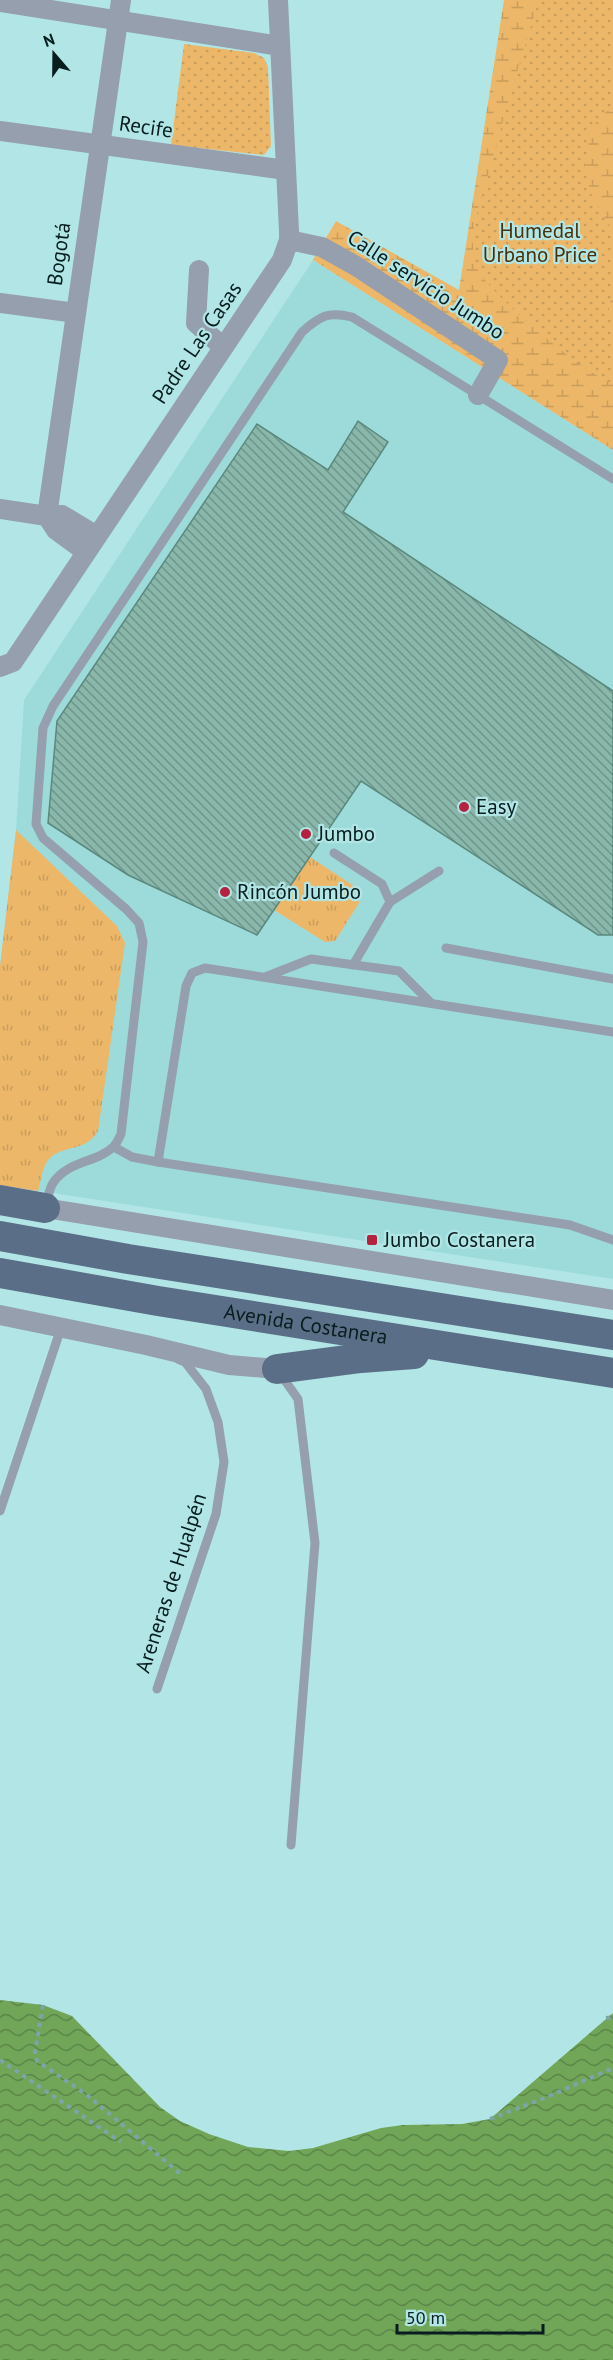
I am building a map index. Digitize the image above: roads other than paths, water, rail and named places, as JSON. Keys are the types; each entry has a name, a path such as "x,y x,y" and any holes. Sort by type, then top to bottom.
{"main road":[{"path":"0,1200 45,1208"},
{"name":"Avenida Costanera","path":"0,1236 613,1335"},
{"name":"Avenida Costanera","path":"0,1273 477,1353 613,1373"},
{"path":"277,1370 395,1355 477,1353"}],"street":[{"name":"Bogotá","path":"47,516 121,0"},
{"name":"Padre Las Casas","path":"2,667 13,662 282,260 289,240 278,0"},
{"path":"2,1 280,46"},
{"name":"Recife","path":"0,131 286,170"},
{"name":"Calle servicio Jumbo","path":"289,240 322,247 356,266 498,360 478,395"},
{"path":"199,270 196,323 223,347"},
{"path":"0,303 75,312"},
{"path":"0,509 47,516 56,530 91,544"},
{"path":"45,1208 613,1300"},
{"path":"0,1315 146,1345 229,1365 277,1370"}],"lane":[{"path":"45,1208 52,1184 61,1173 77,1163 114,1147 121,1134 143,942 139,923 126,909 43,838 36,824 43,729 53,706 302,332 316,319 334,313 352,316 613,479"},
{"path":"334,853 382,884 390,902"},
{"path":"353,965 390,902 439,870"},
{"path":"446,948 613,979"},
{"path":"264,977 311,959 399,971 431,1003"},
{"path":"158,1162 186,986 192,973 206,968 613,1032"},
{"path":"114,1147 132,1157 158,1162 570,1225 613,1240"},
{"path":"0,1511 61,1328"},
{"name":"Areneras de Hualpén","path":"146,1345 184,1362 206,1389 218,1422 224,1462 216,1514 157,1689"},
{"path":"277,1370 298,1399 315,1543 291,1845"}],"water":[{"path":"0,2000 43,2005 72,2016 160,2107 180,2121 248,2147 289,2151 313,2148 381,2128 403,2125 462,2124 490,2119 613,2013 613,2360 0,2360"}],"place":[{"name":"Easy","path":"464,807"},
{"name":"Jumbo","path":"306,834"},
{"name":"Rincón Jumbo","path":"225,892"},
{"name":"Jumbo Costanera","path":"372,1240"}],"park label":[{"name":"Humedal Urbano Price","path":"540,243"}]}
